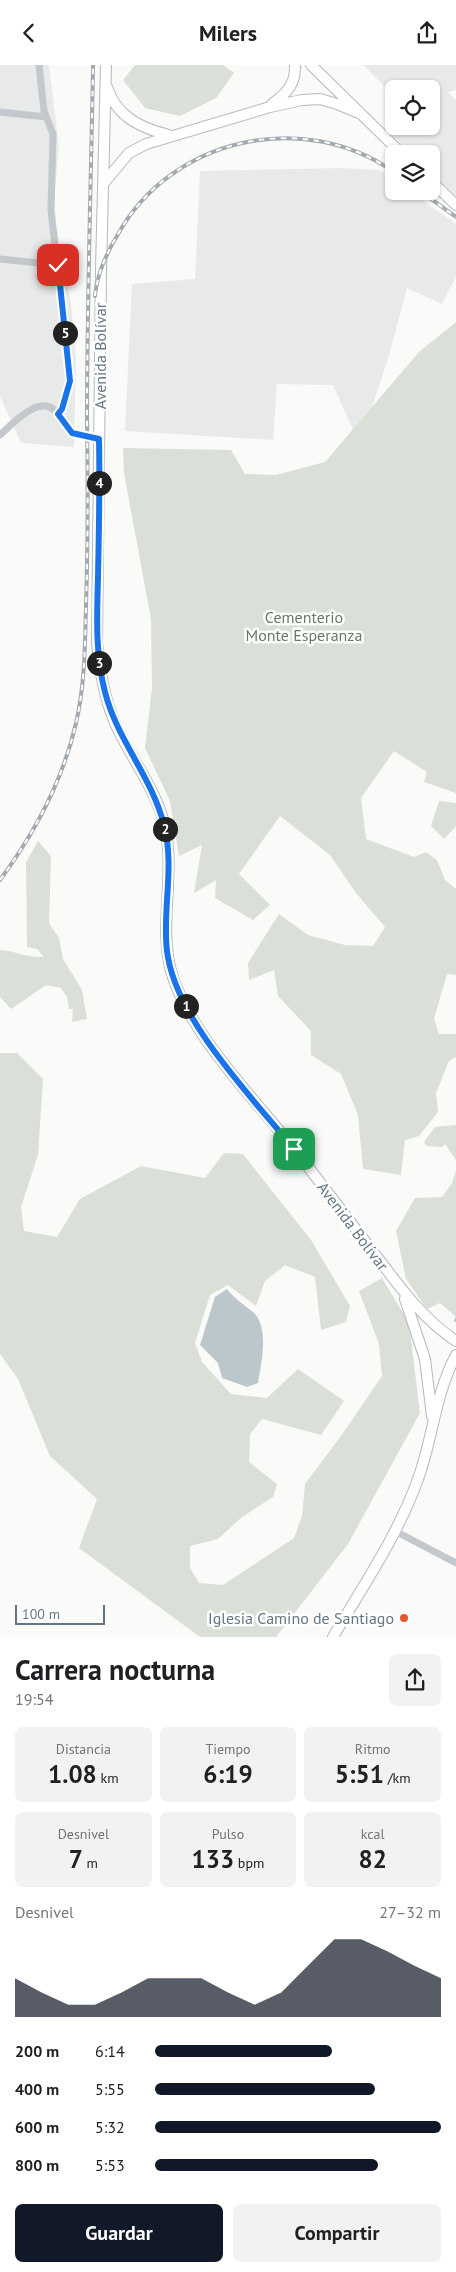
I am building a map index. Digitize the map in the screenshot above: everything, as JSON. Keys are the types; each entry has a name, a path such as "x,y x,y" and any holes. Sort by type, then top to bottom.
{"main road":[{"name":"Avenida Bolívar","path":"106,65 97,629 100,671 115,722 149,786 165,826 168,841 170,882 167,951 176,985 200,1032 294,1149 404,1293 427,1320 456,1341"},
{"path":"270,107 286,94 292,83 295,65"},
{"path":"311,65 393,145"},
{"path":"106,81 110,97 130,119 144,128 170,135"},
{"path":"103,185 129,153 170,135 270,107 320,99 337,103 361,114"},
{"path":"440,190 456,205"},
{"path":"404,1293 422,1349 433,1419"},
{"path":"333,1637 395,1531 418,1479 429,1443 433,1419 447,1374 454,1360"},
{"path":"430,1395 436,1384 447,1374"}],"street":[{"path":"39,65 46,117 53,133 50,193 70,381 62,409 58,414"},
{"path":"0,112 46,117"},
{"path":"0,259 58,265"},
{"path":"0,435 20,418 39,406 47,405 58,414 72,433 99,439"},
{"path":"395,1531 456,1563"}],"shaded area":[{"path":"0,65 49,65 59,147 53,210 71,304 76,357 74,447 21,443 0,396"},
{"path":"363,65 456,65 456,90 448,92 456,100 456,197 440,182 440,145 402,145 392,135 440,135 440,80 385,80 385,87"},
{"path":"342,168 379,170 385,174 385,200 422,200 456,224 456,277 442,304 407,288 388,359 372,407 353,430 333,385 277,384 273,440 125,431 132,284 195,279 200,171"},
{"path":"227,1289 236,1299 253,1312 258,1319 263,1336 258,1383 247,1387 222,1378 218,1363 200,1345 215,1297"}],"green space":[{"path":"135,65 223,65 234,73 216,98 180,116 145,108 123,80"},
{"name":"Cementerio Monte Esperanza","path":"456,322 456,793 424,782 427,772 394,751 361,798 366,839 414,857 426,852 437,860 445,880 456,889 456,975 447,974 434,1019 439,1034 456,1034 456,1057 449,1061 436,1093 438,1112 419,1136 405,1140 401,1175 363,1169 358,1115 341,1074 311,1055 311,1031 278,996 274,970 249,980 248,963 279,914 308,935 345,945 373,946 385,927 356,893 330,855 280,816 239,874 270,905 253,920 215,898 216,880 194,893 202,845 179,856 170,801 145,748 152,688 151,619 124,473 123,448 231,450 245,474 276,475 325,462 419,352"},
{"path":"439,801 456,803 456,826 444,839 431,826"},
{"path":"38,841 51,856 49,923 59,938 63,959 82,990 87,1019 72,1022 73,1009 69,1009 67,997 61,988 46,985 11,1009 0,997 0,950 44,957 37,949 27,947 26,862"},
{"path":"0,1053 17,1053 43,1079 38,1155 21,1207 24,1231 57,1237 80,1199 141,1166 205,1178 224,1153 243,1154 311,1240 350,1306 346,1322 321,1330 315,1277 285,1265 265,1281 256,1306 228,1285 210,1295 195,1343 202,1362 231,1394 267,1398 298,1369 344,1401 321,1435 262,1419 250,1434 249,1462 277,1484 273,1497 242,1517 218,1539 190,1546 190,1568 199,1583 223,1585 294,1538 302,1516 305,1484 382,1376 379,1344 359,1291 382,1278 409,1323 420,1413 348,1544 276,1637 200,1637 79,1548 97,1499 50,1456 18,1379 0,1354"},
{"path":"456,1125 456,1160 445,1144 442,1147 427,1146 424,1142 435,1127"},
{"path":"456,1170 456,1317 440,1303 427,1309 406,1279 396,1231 415,1198 442,1197 452,1183"}],"railway":[{"path":"0,880 36,825 55,786 76,723 83,679 87,560 88,332 93,65"},
{"path":"95,296 100,273 109,250 140,202 170,176 204,156 241,143 280,138 320,141 358,152 385,167"},
{"path":"432,200 456,217"}],"place":[{"name":"Iglesia Camino de Santiago","path":"404,1618"}],"route":[{"path":"58,265 70,381 68,393 58,414 72,433 88,435 99,439 97,643 100,671 115,722 149,786 165,826 168,841 170,882 166,936 171,970 176,985 200,1032 294,1149"}]}
